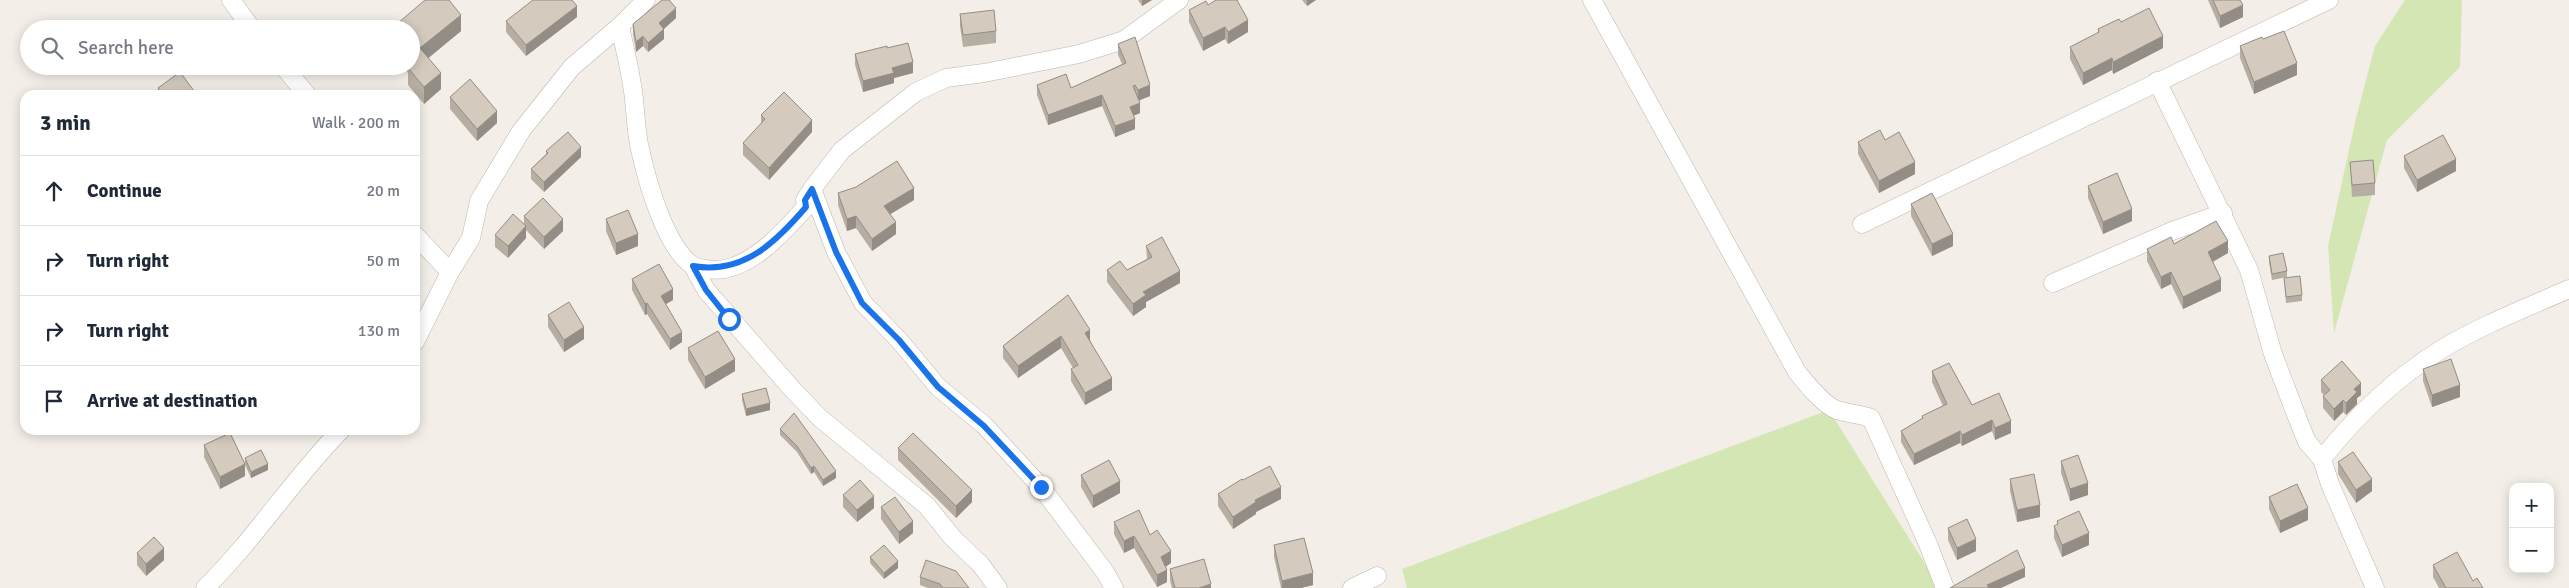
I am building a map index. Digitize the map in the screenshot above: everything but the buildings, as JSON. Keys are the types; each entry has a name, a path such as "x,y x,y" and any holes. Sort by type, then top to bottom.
{"street":[{"path":"230,0 245,20"},
{"path":"420,332 450,272 471,238 479,201 521,131 572,66 620,26 646,0"},
{"path":"693,266 711,269 727,268 750,259 795,220 806,207 805,200 842,150 916,92 946,78 984,73 1078,54 1124,40 1179,0"},
{"path":"1592,0 1797,372 1812,390 1836,410 1855,412 1871,418 1928,544 1945,588"},
{"path":"1862,224 2329,0"},
{"path":"620,26 632,85 639,148 657,207 678,252 693,266 706,290 792,390 820,418 927,506 952,537 981,565 998,588"},
{"path":"290,75 303,90"},
{"path":"2157,81 2223,213 2249,270 2273,354 2297,417 2307,442 2322,459 2330,484 2375,588"},
{"path":"812,189 836,252 862,303 899,340 938,387 984,426 1041,487 1114,588"},
{"path":"2052,283 2172,231 2223,213"},
{"path":"420,240 450,272"},
{"path":"2322,459 2343,432 2390,387 2441,350 2486,325 2569,289"},
{"path":"205,588 255,533 311,460 336,435"},
{"path":"1352,588 1377,576"}],"green space":[{"path":"2405,0 2462,0 2460,67 2387,140 2334,333 2328,246 2356,118 2375,46"},
{"path":"1829,410 1940,588 1407,588 1402,569"}],"route":[{"path":"729,319 706,290 693,266 711,269 727,268 750,259 795,220 806,207 805,200 812,189 836,252 862,303 899,340 938,387 984,426 1041,487"}]}
